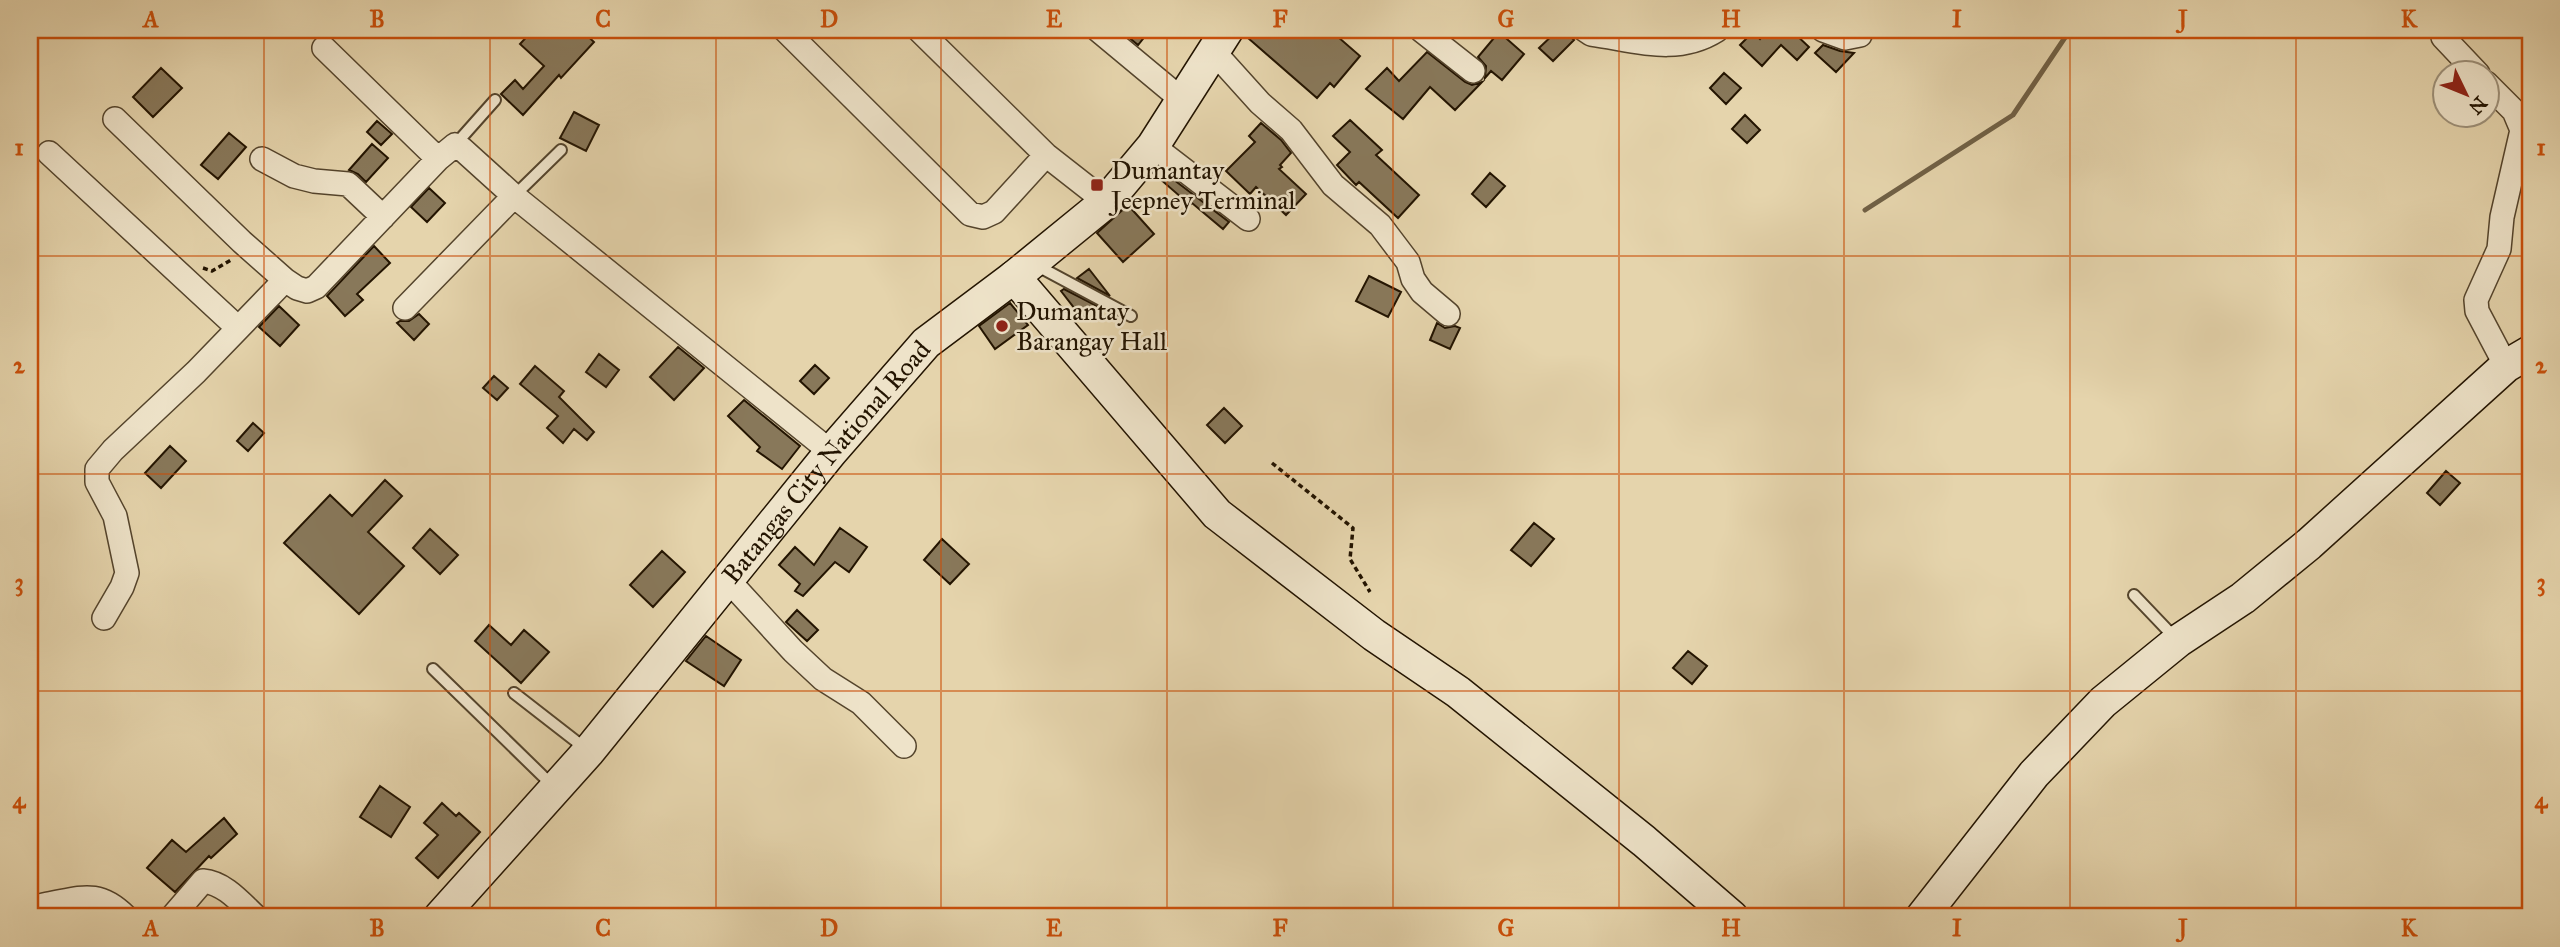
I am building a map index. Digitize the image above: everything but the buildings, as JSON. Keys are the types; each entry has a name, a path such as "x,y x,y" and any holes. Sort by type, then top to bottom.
{"street":[{"path":"785,30 970,214 983,217 994,212 1046,155"},
{"path":"919,30 1046,155 1106,202"},
{"path":"1098,30 1181,99"},
{"path":"1421,30 1473,71"},
{"path":"1585,30 1591,34 1661,46 1684,44 1717,30"},
{"path":"1822,30 1845,38 1860,35"},
{"path":"2443,37 2465,60"},
{"path":"1220,41 1260,103 1291,130 1333,186 1380,225 1408,262 1413,279 1422,292 1448,314"},
{"name":"Batangas City National Road","path":"440,917 589,751 831,452 926,343 1023,270 1106,202 1153,146 1220,41"},
{"path":"324,48 447,152"},
{"path":"1922,917 2035,774 2103,702 2178,641 2243,598 2309,544 2524,355 2477,311 2476,300 2499,249 2502,216 2522,130 2514,111 2500,96"},
{"path":"115,119 242,242 285,280 307,291 316,287 447,152 462,149 514,196 831,452"},
{"path":"1153,146 1248,219"},
{"path":"49,153 238,328"},
{"path":"262,159 294,176 348,184 383,217"},
{"path":"405,308 514,196"},
{"path":"1023,270 1217,514 1374,635 1458,692 1644,841 1732,917"},
{"path":"104,618 127,573 115,516 97,482 97,470 113,450 285,280"},
{"path":"728,580 793,652 823,678 861,703 904,746"},
{"path":"172,917 203,881 222,887 256,917"},
{"path":"43,904 89,898 104,899 126,917"}],"lane":[{"path":"447,152 495,100"},
{"path":"514,196 561,150"},
{"path":"1023,270 1131,316"},
{"path":"2134,595 2178,641"},
{"path":"433,669 556,788"},
{"path":"514,692 589,751"}],"path":[{"path":"199,267 212,271 230,261 242,242"},
{"path":"1272,463 1353,528 1350,559 1370,592"}],"waterway":[{"path":"1865,210 2013,115 2070,30"}],"place":[{"name":"Dumantay Jeepney Terminal","path":"1097,185"},
{"name":"Dumantay Barangay Hall","path":"1002,326"}]}
